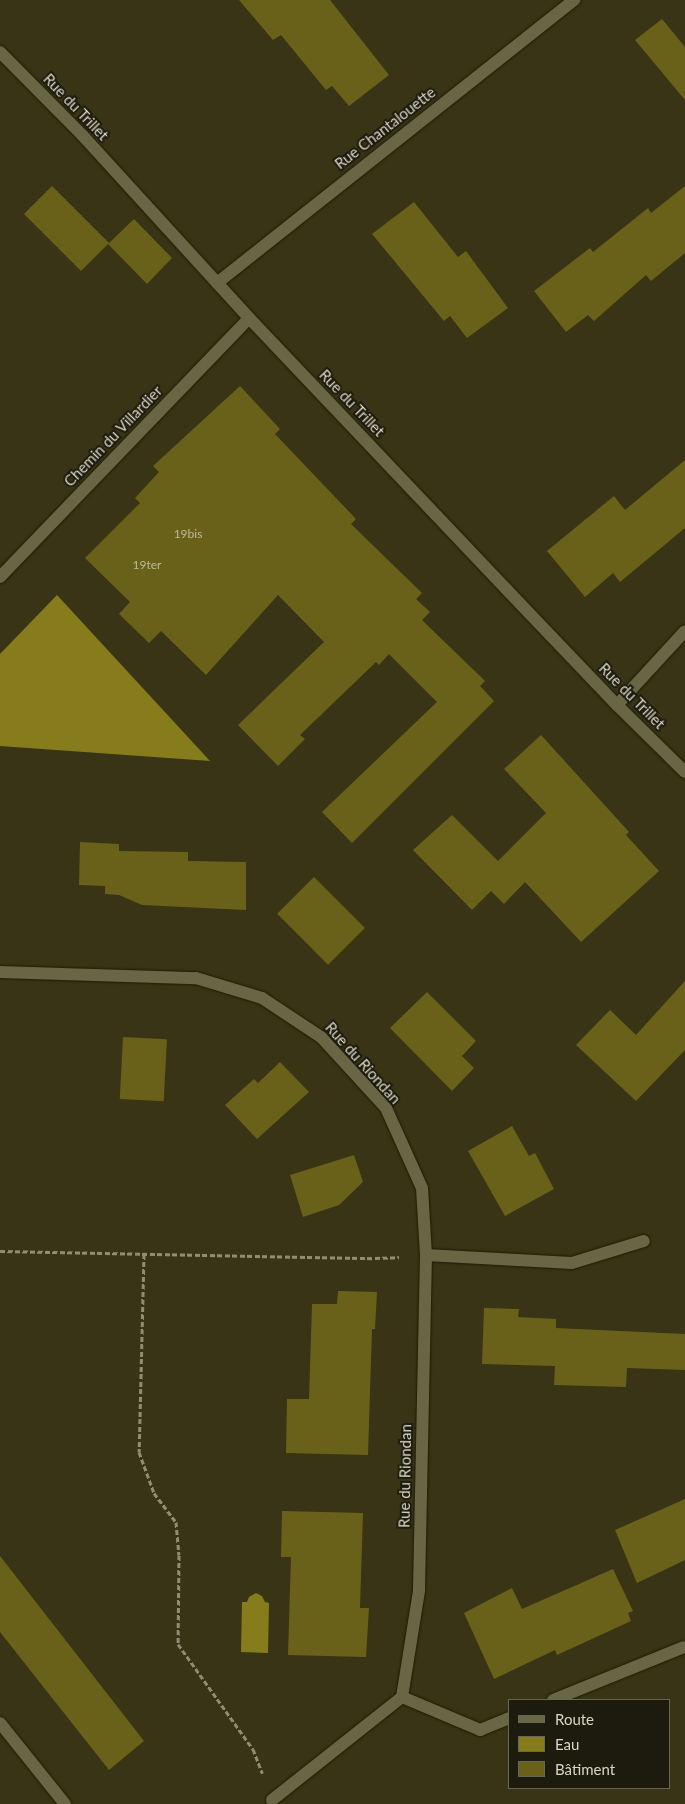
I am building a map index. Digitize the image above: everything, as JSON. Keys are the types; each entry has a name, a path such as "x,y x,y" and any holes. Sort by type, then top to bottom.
{"street":[{"name":"Rue Chantalouette","path":"216,283 574,0"},
{"name":"Rue du Trillet","path":"0,52 83,136 216,283 617,705 685,772"},
{"name":"Chemin du Villardier","path":"0,577 249,318"},
{"path":"617,705 685,631"},
{"name":"Rue du Riondan","path":"0,972 196,978 262,998 321,1037 386,1108 422,1188 426,1254 419,1591 402,1697"},
{"path":"426,1254 572,1263 644,1241"},
{"path":"555,1699 684,1647"},
{"path":"271,1803 402,1697 480,1730 508,1718"},
{"path":"0,1723 65,1804"}],"path":[{"path":"0,1251 375,1258 426,1254"},
{"path":"144,1254 139,1452 154,1492 176,1522 179,1555 178,1644 253,1750 271,1803"}],"water":[{"path":"57,595 210,761 0,746 0,654"},
{"path":"256,1593 262,1596 265,1602 269,1603 268,1653 241,1652 242,1602 247,1602 249,1597"}],"building":[{"path":"239,0 330,0 389,75 349,106 332,86 326,90 281,35 273,40"},
{"path":"662,19 685,47 685,100 635,40"},
{"path":"52,186 109,243 134,219 172,258 147,284 108,244 81,271 24,214"},
{"path":"685,186 685,253 651,281 646,275 594,321 588,315 566,332 534,291 590,248 593,252 648,208 651,213"},
{"path":"414,202 458,257 466,251 508,308 467,338 450,316 444,321 372,234"},
{"path":"240,386 280,429 275,434 356,519 351,524 422,593 416,599 430,612 422,620 485,681 480,686 494,701 352,843 322,812 437,702 389,654 379,665 376,662 300,735 305,739 278,766 238,725 324,642 278,595 206,675 161,631 149,643 119,614 130,602 85,558 140,503 135,498 159,472 153,466"},
{"path":"685,460 685,528 620,582 613,573 585,597 547,551 614,496 625,510"},
{"path":"541,735 629,832 626,835 659,871 581,942 525,882 504,904 491,891 472,910 413,850 452,815 498,861 546,813 504,769"},
{"path":"80,842 119,844 119,851 188,852 188,861 246,862 246,910 142,905 119,895 105,894 105,886 79,885"},
{"path":"314,877 365,928 328,965 277,914"},
{"path":"685,981 685,1050 636,1101 576,1045 610,1010 636,1035"},
{"path":"427,992 476,1041 462,1056 474,1068 452,1091 390,1028"},
{"path":"123,1037 167,1039 164,1101 120,1099"},
{"path":"280,1062 309,1092 257,1139 225,1105 254,1079 258,1083"},
{"path":"512,1126 529,1156 535,1153 554,1189 505,1216 468,1151"},
{"path":"354,1155 363,1182 339,1205 303,1217 290,1175"},
{"path":"338,1291 377,1292 375,1329 372,1329 368,1455 286,1453 287,1399 309,1399 312,1304 337,1304"},
{"path":"484,1308 519,1309 518,1317 556,1319 556,1328 685,1334 685,1370 627,1368 626,1387 554,1385 555,1366 482,1364"},
{"path":"685,1499 685,1560 637,1583 615,1530"},
{"path":"282,1511 363,1513 360,1608 369,1608 366,1657 288,1655 291,1557 281,1557"},
{"path":"0,1556 144,1741 109,1770 0,1632"},
{"path":"613,1569 633,1611 628,1613 631,1621 557,1655 555,1650 494,1679 464,1613 512,1588 522,1609"}]}
